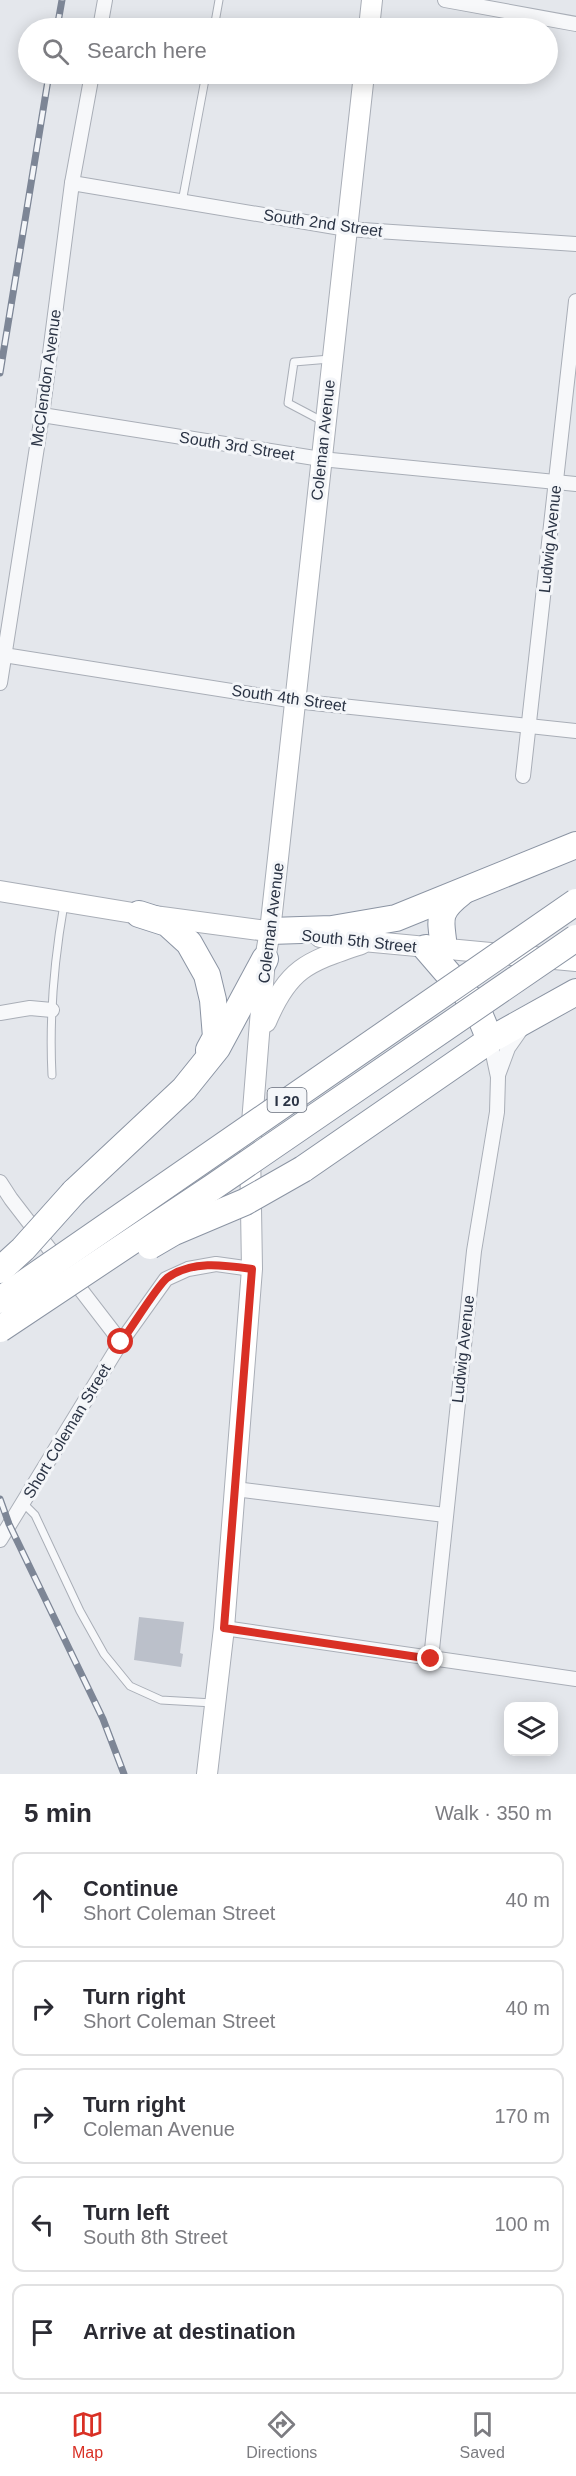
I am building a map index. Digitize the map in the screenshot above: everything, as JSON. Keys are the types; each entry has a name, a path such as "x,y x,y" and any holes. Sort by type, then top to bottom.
{"highway":[{"path":"270,931 332,929 396,918 574,846"},
{"path":"461,893 452,900 442,914 435,949 476,1006 490,1040"},
{"name":"I 20","path":"0,1300 576,902"},
{"path":"139,914 167,923 189,943 207,975 213,1000 216,1037 184,1089"},
{"name":"I 20","path":"1,1328 213,1187 576,938"},
{"path":"0,1270 24,1249 74,1192 184,1089 217,1048 265,959"},
{"path":"1,1328 174,1233 245,1202 303,1169 490,1040 576,992"}],"street":[{"path":"102,18 105,0"},
{"path":"370,18 372,0"},
{"path":"445,0 543,18"},
{"path":"558,21 576,24"},
{"name":"McClendon Avenue","path":"0,682 42,415 72,183 90,84"},
{"name":"Coleman Avenue","path":"207,1774 224,1628 252,1269 250,1148 265,959 296,701 363,84"},
{"name":"South 2nd Street","path":"72,183 347,229 576,244"},
{"name":"Ludwig Avenue","path":"523,776 576,301"},
{"name":"South 3rd Street","path":"42,415 321,459 576,484"},
{"name":"South 4th Street","path":"4,655 296,701 576,731"},
{"name":"South 5th Street","path":"0,891 139,914 270,931 435,949 576,961"},
{"path":"259,1038 277,996 302,969 320,958 368,942"},
{"path":"0,1013 30,1008 52,1010"},
{"path":"498,1077 508,1048 529,1017"},
{"name":"Ludwig Avenue","path":"431,1659 474,1251 497,1112 498,1077 490,1040"},
{"path":"0,1182 121,1342"},
{"name":"Short Coleman Street","path":"0,1540 121,1342 166,1279 188,1269 216,1264 252,1269"},
{"path":"236,1489 445,1515"},
{"path":"224,1628 576,1679"}],"lane":[{"path":"216,18 219,0"},
{"path":"182,202 204,84"},
{"path":"325,423 288,403 294,362 332,358"},
{"path":"52,1075 54,959 65,902"},
{"path":"23,1503 34,1515 80,1611 104,1654 130,1686 161,1700 216,1703"}],"building":[{"path":"139,1617 184,1622 180,1653 183,1654 181,1667 134,1660"}],"railway":[{"path":"59,18 62,0"},
{"path":"0,373 47,84"},
{"path":"0,1499 9,1524 103,1719 124,1774"}],"route":[{"path":"121,1342 166,1279 188,1269 216,1264 252,1269 224,1628 431,1659"}]}
